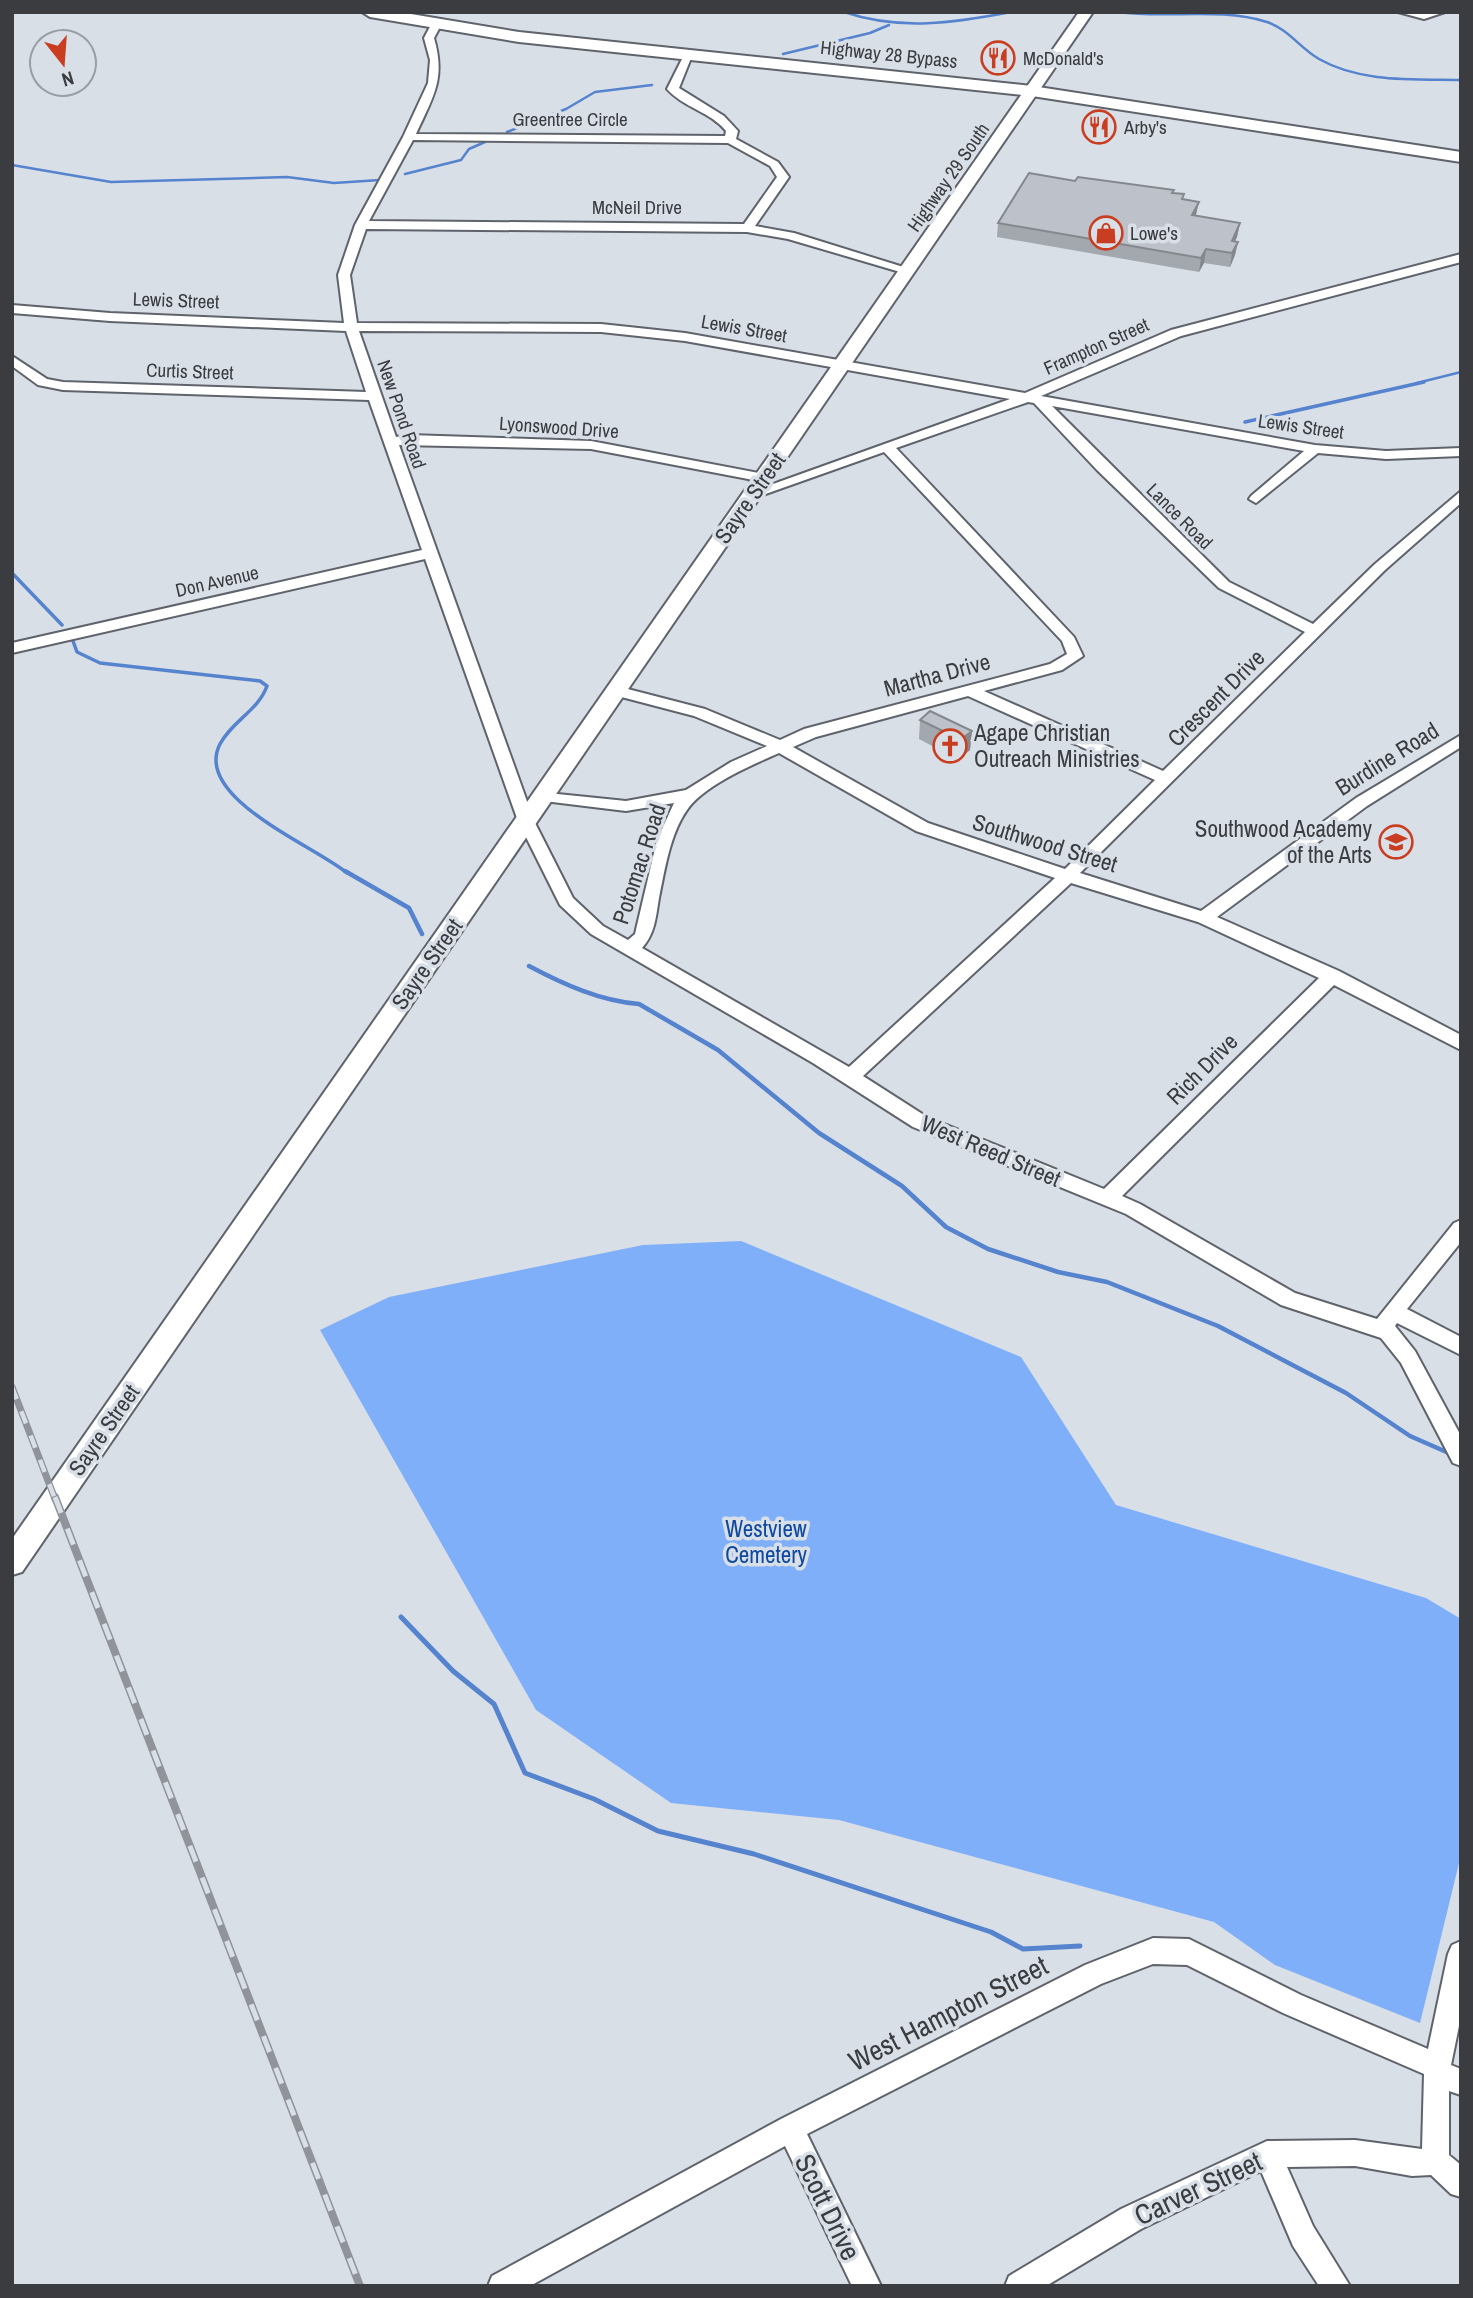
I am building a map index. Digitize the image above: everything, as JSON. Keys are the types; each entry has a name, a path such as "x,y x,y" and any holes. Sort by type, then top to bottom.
{"highway":[{"name":"Highway 28 Bypass","path":"370,12 519,37 1032,91 1461,157"}],"main road":[{"name":"Highway 29 South","path":"844,365 1086,12"},
{"name":"Sayre Street","path":"12,1563 844,365"}],"street":[{"path":"1403,12 1427,16 1440,12"},
{"name":"New Pond Road","path":"436,25 429,38 435,60 434,83 409,137 361,225 344,275 351,327 526,821"},
{"name":"Greentree Circle","path":"689,55 673,89 686,102 726,122 732,131 730,140"},
{"name":"Greentree Circle","path":"409,137 702,137 730,140 774,164 783,177 781,184 747,228"},
{"name":"McNeil Drive","path":"361,225 747,228 790,236 907,270"},
{"name":"Frampton Street","path":"759,486 888,448 1032,400 1176,332 1461,258"},
{"name":"Lewis Street","path":"12,309 110,317 351,327 625,330 844,365 1315,449 1386,455 1461,452"},
{"name":"Curtis Street","path":"12,360 43,382 63,386 375,396"},
{"name":"Lance Road","path":"1032,400 1223,586 1315,631"},
{"name":"Lyonswood Drive","path":"392,442 422,439 592,445 759,486"},
{"name":"Martha Drive","path":"544,796 626,806 691,795 777,745 827,727 1055,667 1075,656 1073,645 888,448"},
{"path":"1256,499 1315,449"},
{"name":"Crescent Drive","path":"850,1077 1068,876 1315,631 1461,495"},
{"name":"Don Avenue","path":"12,648 430,554"},
{"name":"Southwood Street","path":"616,691 687,708 736,725 777,745 905,821 944,837 1205,918 1333,975 1461,1043"},
{"path":"971,691 1166,779"},
{"name":"Burdine Road","path":"1205,918 1336,817 1407,770 1461,740"},
{"name":"Potomac Road","path":"631,948 643,936 669,833 682,802 691,795"},
{"name":"West Reed Street","path":"526,821 566,901 597,930 850,1077 920,1122 1133,1209 1223,1264 1288,1299 1387,1331 1408,1357 1461,1457"},
{"name":"Rich Drive","path":"1108,1199 1231,1073 1333,975"},
{"path":"1381,1330 1461,1228"},
{"path":"1394,1312 1461,1347"},
{"name":"West Hampton Street","path":"502,2286 790,2128 1094,1974 1153,1951 1189,1952 1292,2004 1446,2074"},
{"path":"1461,1954 1436,2161 1461,2184"},
{"name":"Scott Drive","path":"790,2128 867,2286"},
{"name":"Carver Street","path":"1019,2286 1131,2219 1267,2154 1355,2153 1412,2163 1436,2161"},
{"path":"1267,2154 1303,2236 1336,2286"}],"green space":[{"name":"Westview Cemetery","path":"741,1241 1021,1357 1116,1505 1426,1598 1461,1619 1461,1855 1420,2023 1275,1965 1214,1922 839,1820 671,1803 536,1710 320,1330 389,1297 643,1245"}],"building":[{"name":"Lowe's","path":"1029,173 1075,181 1078,177 1174,190 1172,193 1184,194 1182,199 1199,202 1192,215 1240,223 1232,241 1238,242 1232,253 1206,249 1201,258 998,223"},
{"path":"930,711 972,731 956,743 941,735 945,732 920,720"}],"waterway":[{"path":"844,12 886,22 906,23 948,22 1011,12"},
{"path":"1118,12 1212,14 1249,18 1275,25 1319,59 1352,72 1388,78 1461,80"},
{"path":"783,54 870,33 889,25"},
{"path":"507,132 566,109 595,92 652,85"},
{"path":"405,174 461,160 469,149 485,142"},
{"path":"12,165 111,182 287,177 334,183 380,180"},
{"path":"1417,383 1461,372"},
{"path":"1245,422 1424,382"},
{"path":"12,573 62,625"},
{"path":"73,641 77,652 100,663 260,681 267,686 258,702 220,744 216,764 224,783 240,802 262,819 347,873"},
{"path":"345,871 409,908 422,934"},
{"path":"529,966 582,991 639,1004 718,1050 819,1133 902,1186 946,1227 988,1249 1058,1272 1107,1282 1218,1326 1346,1393 1410,1436 1451,1454"},
{"path":"401,1617 453,1671 494,1704 525,1773 594,1799 658,1831 754,1854 991,1932 1023,1949 1080,1946"}],"railway":[{"path":"12,1387 55,1499"},
{"path":"55,1497 360,2286"}],"place":[{"name":"McDonald's","path":"998,58"},
{"name":"Arby's","path":"1099,127"},
{"name":"Lowe's","path":"1106,233"},
{"name":"Agape Christian Outreach Ministries","path":"950,746"},
{"name":"Southwood Academy of the Arts","path":"1396,842"}]}
